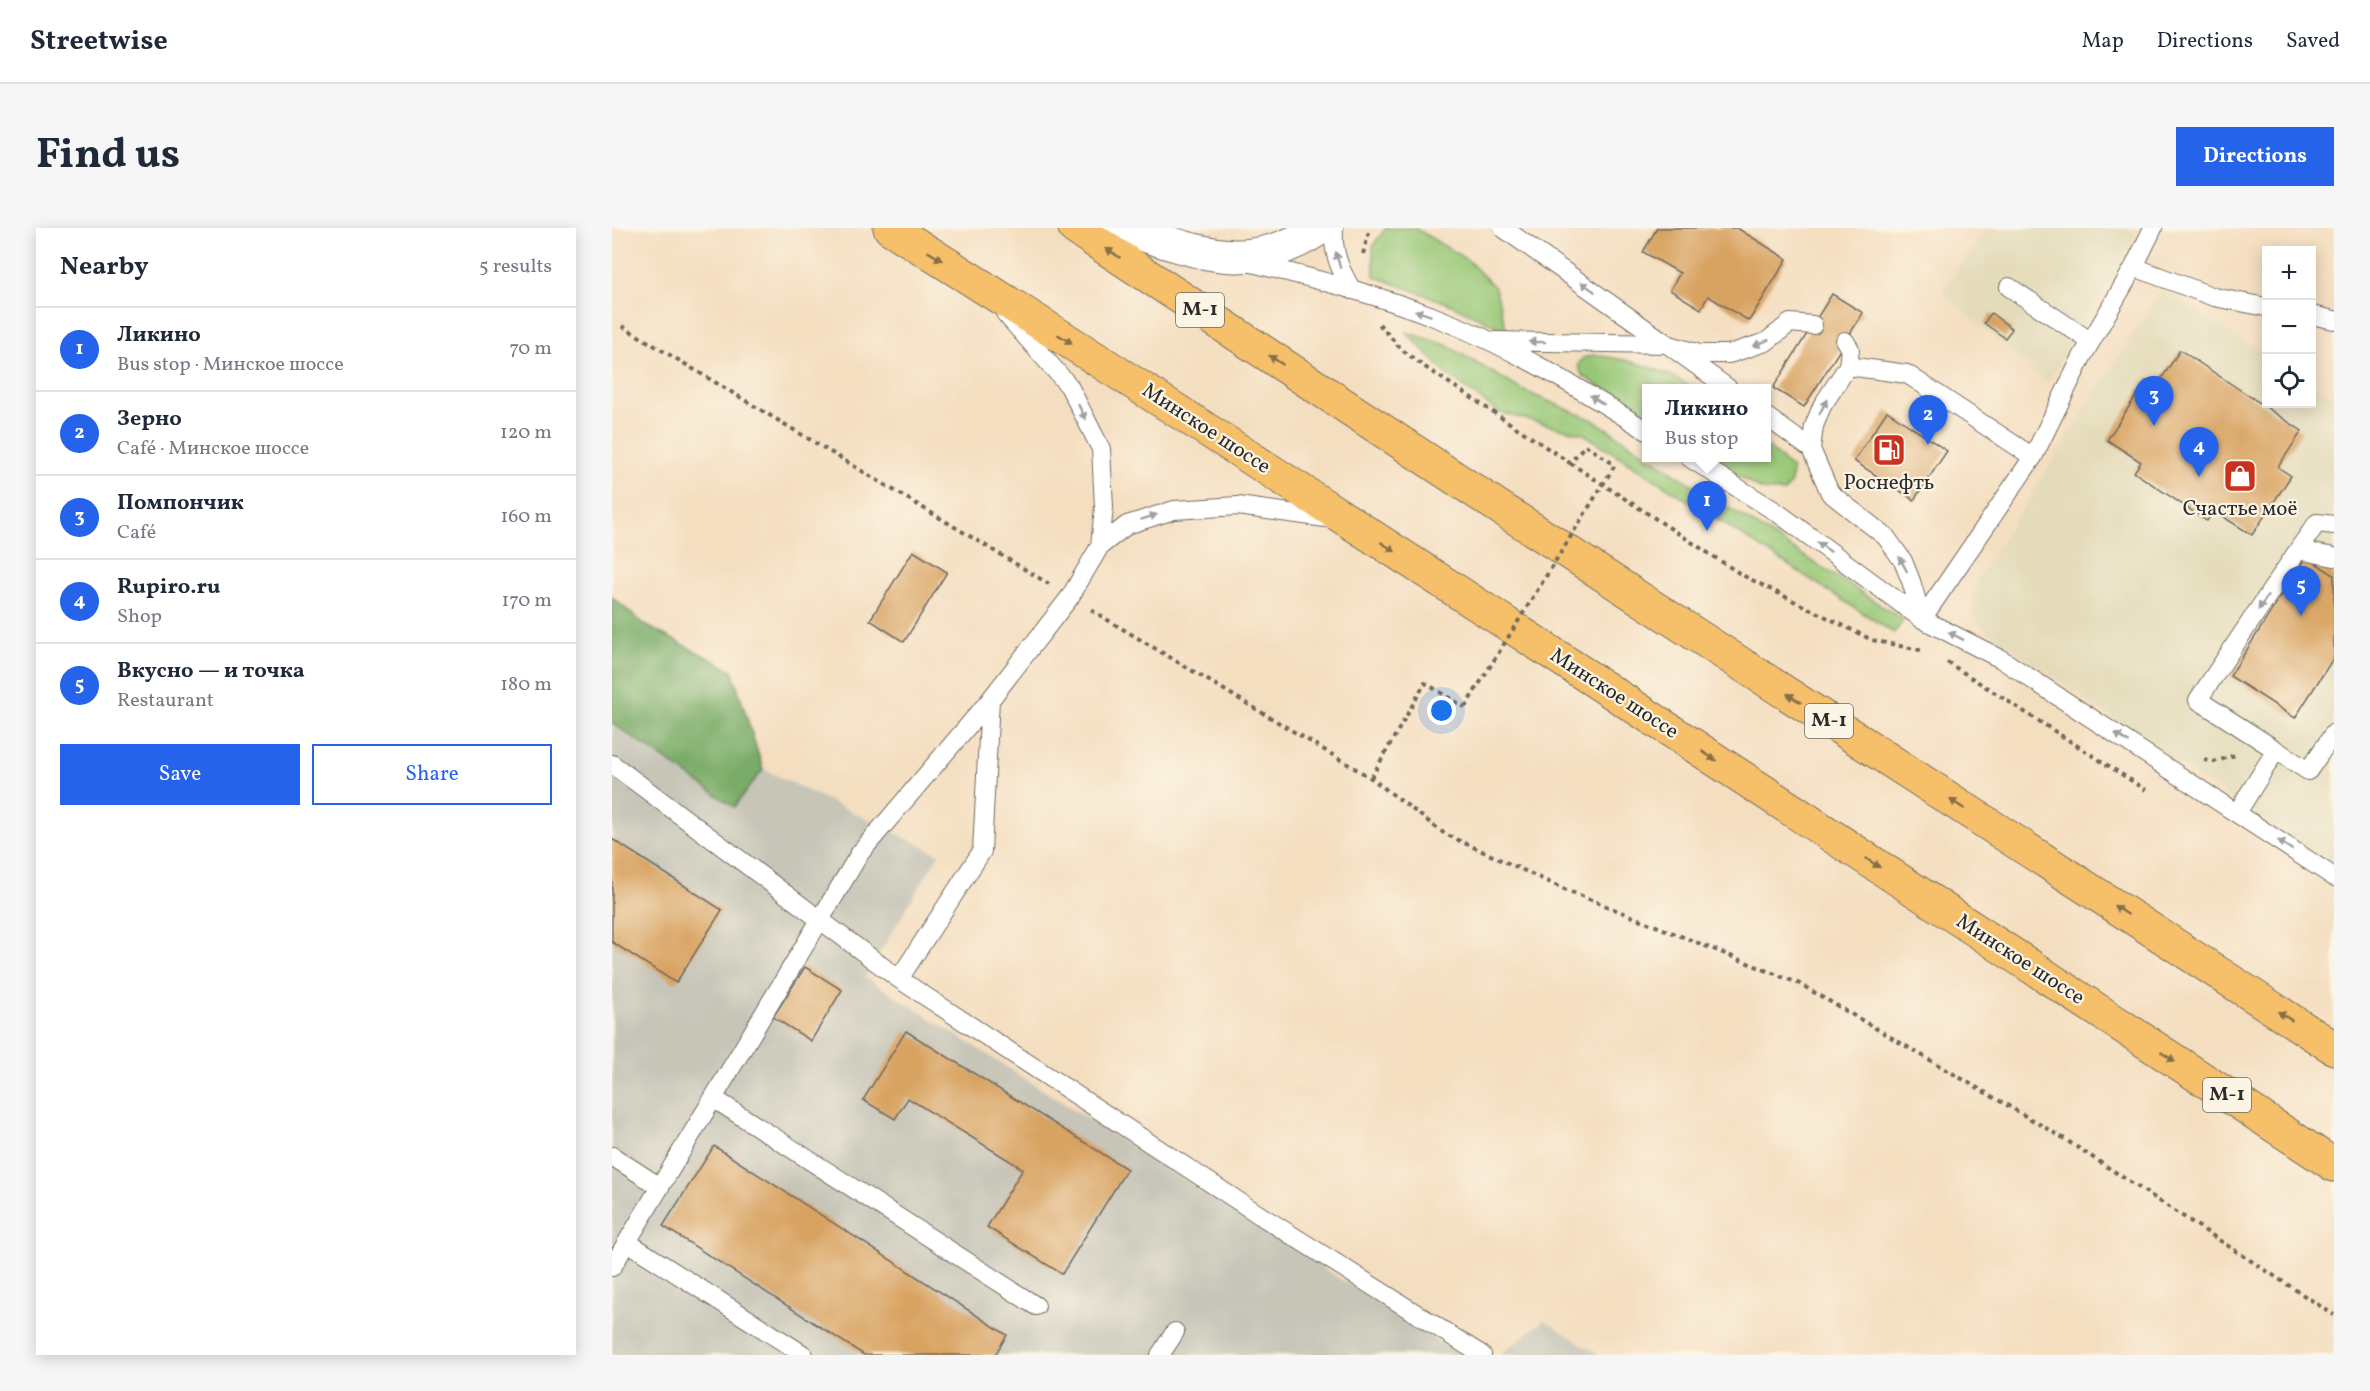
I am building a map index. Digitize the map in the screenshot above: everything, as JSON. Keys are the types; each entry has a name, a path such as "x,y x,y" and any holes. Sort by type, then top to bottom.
{"highway":[{"name":"Минское шоссе","path":"890,228 1349,522 2334,1165"},
{"name":"М-1","path":"1075,228 1521,521 2334,1048"}],"street":[{"path":"1120,228 1229,257 1254,257 1282,249 1320,228"}],"lane":[{"path":"1334,228 1333,242 1339,267 1359,292"},
{"path":"1503,228 1722,384"},
{"path":"1922,619 2033,457 2090,342 2134,267 2153,228"},
{"path":"1229,257 1359,292 1436,317 1538,364 1642,428"},
{"path":"2134,267 2214,297 2262,306"},
{"path":"980,285 1069,386 1101,450 1104,507 1100,546"},
{"path":"2009,287 2090,342"},
{"path":"2316,316 2334,320"},
{"path":"1490,340 1667,344 1700,354 1729,354 1766,342 1790,323 1813,325"},
{"path":"1811,449 1814,426 1822,406 1848,366 1850,349 1845,341"},
{"path":"1848,366 1907,374 2033,457"},
{"path":"1771,420 1811,449 1830,493 1886,537 1903,561 1922,619"},
{"path":"1696,462 1778,513 1922,619 2001,659 2334,877"},
{"path":"612,1268 860,853 990,700 1070,597 1100,546 1127,525 1174,510 1238,506 1349,522"},
{"path":"2334,525 2317,523 2198,700 2308,771 2334,733"},
{"path":"2298,550 2334,557"},
{"path":"899,980 982,851 990,700"},
{"path":"2237,813 2276,750"},
{"path":"612,764 899,980 1248,1207 1482,1355"},
{"path":"713,1098 1036,1306"},
{"path":"612,1155 660,1187"},
{"path":"627,1242 804,1355"},
{"path":"1160,1355 1175,1332"}],"path":[{"path":"1370,228 1364,249 1359,292 1379,324 1402,350 1742,575 1872,640 1930,652"},
{"path":"622,326 1371,778 1445,834 1564,890 1800,984 2063,1138 2334,1316"},
{"path":"1371,778 1425,683 1465,707 1616,465 1585,445 1570,463"},
{"path":"1940,658 2146,790"},
{"path":"2193,756 2214,762 2235,755"}],"shaded area":[{"path":"1988,228 2127,228 2136,234 2048,383 1941,292"},
{"path":"2161,290 2262,353 2262,408 2316,408 2316,386 2334,397 2334,866 2154,747 1988,632 1973,618 1972,599 1978,578"},
{"path":"612,723 734,807 763,769 939,854 865,977 1460,1355 612,1355"},
{"path":"1544,1320 1599,1355 1500,1355"}],"green space":[{"path":"1386,228 1415,228 1469,261 1495,288 1507,331 1447,303 1374,276 1373,245"},
{"path":"1406,332 1446,345 1522,390 1595,421 1642,452 1642,462 1657,462 1904,620 1894,633 1584,434 1498,412 1446,374"},
{"path":"1594,355 1620,359 1669,375 1686,384 1642,384 1642,415 1582,375 1578,365 1583,358"},
{"path":"1771,450 1792,469 1791,483 1784,492 1762,490 1716,462 1771,462"},
{"path":"612,597 647,626 732,670 763,769 734,807 612,723"}],"building":[{"path":"1657,228 1737,228 1787,259 1749,321 1708,296 1701,309 1670,290 1680,273 1643,252"},
{"path":"1832,294 1863,313 1804,407 1773,388"},
{"path":"1991,313 2012,329 2005,338 1984,323"},
{"path":"2180,350 2262,404 2262,408 2267,408 2302,431 2278,467 2291,476 2252,535 2214,511 2207,521 2134,472 2141,462 2107,440 2146,381 2156,387"},
{"path":"1887,411 1947,451 1914,500 1854,461"},
{"path":"913,551 947,572 904,642 870,620"},
{"path":"2306,557 2334,575 2334,657 2295,718 2230,676"},
{"path":"612,839 722,910 676,983 612,942"},
{"path":"805,967 842,990 811,1041 773,1017"},
{"path":"906,1031 1127,1169 1062,1274 987,1227 1023,1169 908,1098 895,1119 863,1100"},
{"path":"714,1146 1007,1335 995,1355 864,1355 663,1226"}],"place":[{"name":"Помпончик","path":"2154,426"},
{"name":"Зерно","path":"1928,445"},
{"name":"Роснефть","path":"1889,450"},
{"name":"Счастье моё","path":"2240,476"},
{"name":"Rupiro.ru","path":"2199,477"},
{"name":"Ликино","path":"1707,531"},
{"name":"Вкусно — и точка","path":"2301,616"}]}
